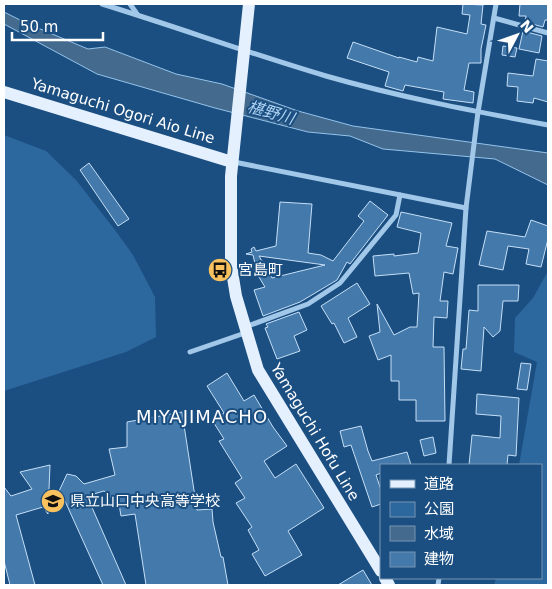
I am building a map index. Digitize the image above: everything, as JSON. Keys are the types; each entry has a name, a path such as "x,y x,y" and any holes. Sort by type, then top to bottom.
{"main road":[{"name":"Yamaguchi Hofu Line","path":"250,4 232,162 231,265 236,296 258,370 380,569"},
{"name":"Yamaguchi Ogori Aio Line","path":"4,92 232,162"}],"street":[{"path":"102,4 138,15 244,56 406,97 548,125"},
{"path":"130,4 138,15"},
{"path":"449,464 467,205 478,112 496,4"},
{"path":"494,18 548,33"},
{"path":"232,162 400,195 467,205"},
{"path":"190,352 308,304 340,283 396,215 400,195"}],"green space":[{"path":"4,135 46,151 76,180 115,230 133,255 155,297 156,337 126,352 4,391"},
{"path":"548,271 548,585 494,585 496,579 542,579 542,464 519,464 537,362 514,352 515,318 533,298"}],"water":[{"name":"椹野川","path":"4,12 88,49 105,47 176,74 222,84 298,111 353,126 548,153 548,185 495,159 383,149 350,136 308,132 215,108 97,74 4,24"}],"building":[{"path":"463,4 483,5 481,24 486,25 481,49 481,63 469,63 464,90 474,92 473,103 443,99 444,92 405,85 403,91 385,86 389,72 347,58 353,42 399,58 417,62 418,57 433,61 437,27 467,34 470,15 462,14"},
{"path":"520,4 548,4 548,20 545,20 543,27 525,22 526,16 519,16"},
{"path":"523,31 542,36 539,53 519,49"},
{"path":"503,46 517,48 515,57 502,55"},
{"path":"536,59 548,61 548,102 534,98 533,103 517,101 518,87 507,86 508,73 533,76"},
{"path":"89,163 129,219 118,226 80,170"},
{"path":"370,201 388,215 350,264 347,262 337,280 300,302 263,316 254,290 265,287 254,269 256,268 253,255 246,254 252,252 251,249 254,247 256,251 276,246 280,202 312,204 308,253 321,255 333,261 364,221 358,216","holes":["259,256 325,265 272,278"]},
{"path":"401,212 452,223 446,246 458,248 453,274 444,272 440,301 448,301 447,318 434,317 433,347 444,347 445,421 416,421 416,400 399,400 399,381 391,381 391,355 378,360 369,336 380,332 377,304 394,335 410,327 417,327 419,293 413,294 409,273 375,276 373,256 418,253 421,233 397,227"},
{"path":"531,220 548,226 548,239 541,267 526,264 529,249 508,246 503,270 479,265 487,231 525,237"},
{"path":"357,283 370,304 348,318 357,337 344,343 334,323 332,324 321,306"},
{"path":"478,285 519,285 518,301 503,301 500,331 493,337 484,327 481,371 461,369 463,349 466,349 469,310 478,311"},
{"path":"299,312 307,330 294,336 300,351 277,359 265,328 268,327 266,324"},
{"path":"521,363 531,364 527,390 517,389"},
{"path":"227,373 244,401 254,395 287,446 264,461 275,478 296,464 324,508 288,531 302,555 265,576 252,554 259,550 248,530 252,527 236,503 245,498 235,483 242,478 219,441 224,439 212,420 224,413 207,386"},
{"path":"477,394 519,398 516,456 508,455 507,464 469,464 472,435 500,438 501,416 476,414"},
{"path":"182,412 197,510 212,509 213,522 221,557 223,557 228,585 146,585 135,514 121,516 119,504 104,491 87,496 126,585 103,585 65,501 53,504 67,474 76,476 84,484 115,475 109,449 127,447 127,422"},
{"path":"361,426 372,461 407,452 411,464 380,464 380,473 376,475 380,487 380,504 372,507 351,445 344,447 340,431"},
{"path":"433,437 436,453 424,456 420,440"},
{"path":"50,465 48,514 43,507 16,515 35,585 10,585 4,561 4,487 11,496 32,489 20,472"},
{"path":"363,570 372,585 338,585"}],"place":[{"name":"宮島町","path":"220,270"},
{"name":"県立山口中央高等学校","path":"53,501"}],"district":[{"name":"MIYAJIMACHO","path":"202,417"}]}
